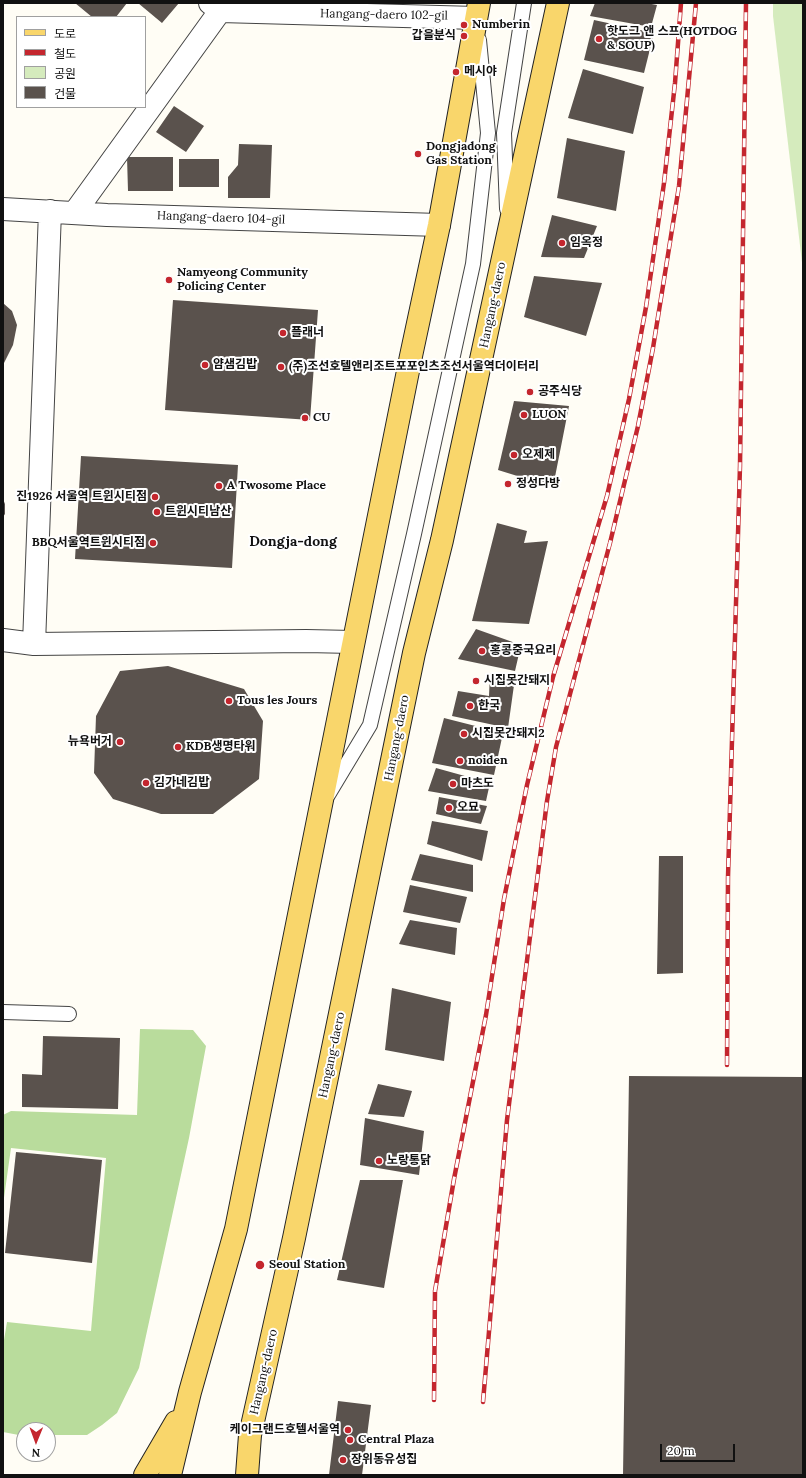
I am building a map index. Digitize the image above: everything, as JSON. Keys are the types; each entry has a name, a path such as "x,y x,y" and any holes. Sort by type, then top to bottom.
{"main road":[{"name":"Hangang-daero","path":"247,1475 250,1435 297,1223 414,653 442,540 558,3"},
{"path":"170,1475 190,1392 236,1229 411,356 440,225 478,10"},
{"path":"145,1475 177,1420 190,1392"}],"street":[{"name":"Hangang-daero 102-gil","path":"75,212 215,7 478,10"},
{"name":"Hangang-daero 104-gil","path":"3,209 115,215 440,225"},
{"path":"34,644 50,211"},
{"path":"3,640 34,644 306,641 353,642"}],"lane":[{"path":"508,233 504,133 524,3"},
{"path":"320,808 370,725 414,534 473,264 488,133 478,10"},
{"path":"3,1012 69,1014"}],"green space":[{"path":"773,3 803,3 803,271 773,16"},
{"path":"140,1029 193,1030 206,1046 189,1138 139,1368 117,1413 87,1435 56,1435 56,1422 16,1422 16,1434 3,1432 3,1346 7,1322 91,1331 106,1158 11,1148 3,1205 3,1115 11,1111 137,1115"}],"building":[{"path":"75,3 127,3 117,16 91,16"},
{"path":"138,3 179,3 162,23"},
{"path":"595,3 646,3 657,5 651,27 590,16"},
{"path":"594,20 654,33 644,73 584,60"},
{"path":"583,69 644,87 633,134 568,118"},
{"path":"174,106 204,126 186,152 156,132"},
{"path":"567,138 625,151 616,211 557,198"},
{"path":"239,144 272,145 270,198 228,198 228,177 238,165"},
{"path":"127,157 173,157 173,191 128,191"},
{"path":"179,159 219,159 219,187 179,187"},
{"path":"552,215 597,226 584,258 541,257"},
{"path":"534,276 602,283 586,336 524,317"},
{"path":"173,300 318,310 310,420 165,410"},
{"path":"3,303 12,311 17,325 13,345 3,365"},
{"path":"514,401 569,406 553,487 498,470"},
{"name":"트윈시티남산","path":"81,456 238,465 232,568 75,559"},
{"path":"3,499 5,504 5,514 3,517"},
{"path":"497,523 527,531 524,543 548,541 529,624 472,621"},
{"path":"476,629 521,645 515,671 458,659"},
{"name":"KDB생명타워","path":"168,666 244,689 263,721 259,779 213,814 161,814 113,799 94,773 96,716 120,671"},
{"path":"490,673 515,678 508,728 452,716 458,691 489,696"},
{"path":"444,718 503,733 494,775 432,763"},
{"path":"436,768 490,783 486,801 428,791"},
{"path":"439,797 487,806 481,824 436,814"},
{"path":"432,821 488,831 482,861 427,844"},
{"path":"420,854 473,865 473,892 411,880"},
{"path":"659,856 683,856 683,973 657,974"},
{"path":"410,885 467,897 460,923 403,912"},
{"path":"410,920 457,928 455,955 399,944"},
{"path":"392,988 451,1002 444,1061 385,1050"},
{"path":"43,1036 120,1038 118,1109 22,1107 22,1074 42,1075"},
{"path":"629,1076 803,1077 803,1475 623,1475"},
{"path":"378,1084 412,1091 404,1117 368,1114"},
{"path":"365,1118 424,1131 419,1175 360,1165"},
{"path":"16,1152 102,1160 92,1263 5,1253"},
{"path":"360,1180 403,1180 384,1288 337,1280"},
{"name":"Central Plaza","path":"338,1401 371,1405 362,1475 329,1475"}],"railway":[{"path":"434,1400 435,1291 454,1179 486,1015 504,899 527,785 553,677 607,496 629,399 646,307 664,183 675,83 681,3"},
{"path":"483,1402 507,1120 547,801 556,747 610,543 638,426 653,348 679,186 696,3"},
{"path":"727,1065 728,877 740,466 746,3"}],"place":[{"name":"Numberin","path":"464,25"},
{"name":"갑을분식","path":"464,36"},
{"name":"핫도그 앤 스프(HOTDOG & SOUP)","path":"599,39"},
{"name":"메시야","path":"456,72"},
{"name":"Dongjadong Gas Station","path":"418,154"},
{"name":"임옥정","path":"562,243"},
{"name":"Namyeong Community Policing Center","path":"169,280"},
{"name":"플래너","path":"283,333"},
{"name":"얌샘김밥","path":"205,365"},
{"name":"(주)조선호텔앤리조트포포인츠조선서울역더이터리","path":"281,367"},
{"name":"공주식당","path":"530,392"},
{"name":"LUON","path":"524,415"},
{"name":"CU","path":"305,418"},
{"name":"오제제","path":"514,455"},
{"name":"정성다방","path":"508,484"},
{"name":"A Twosome Place","path":"219,486"},
{"name":"진1926 서울역 트윈시티점","path":"155,497"},
{"name":"트윈시티남산","path":"157,512"},
{"name":"BBQ서울역트윈시티점","path":"153,543"},
{"name":"홍콩중국요리","path":"482,651"},
{"name":"시집못간돼지","path":"476,681"},
{"name":"Tous les Jours","path":"229,701"},
{"name":"한국","path":"470,706"},
{"name":"시집못간돼지2","path":"464,734"},
{"name":"뉴욕버거","path":"120,742"},
{"name":"KDB생명타워","path":"178,747"},
{"name":"noiden","path":"460,761"},
{"name":"김가네김밥","path":"146,783"},
{"name":"마츠도","path":"453,784"},
{"name":"오묘","path":"449,808"},
{"name":"노랑통닭","path":"379,1161"},
{"name":"Seoul Station","path":"260,1265"},
{"name":"케이그랜드호텔서울역","path":"348,1430"},
{"name":"Central Plaza","path":"350,1440"},
{"name":"장위동유성집","path":"343,1460"}],"district":[{"name":"Dongja-dong","path":"293,542"}]}
